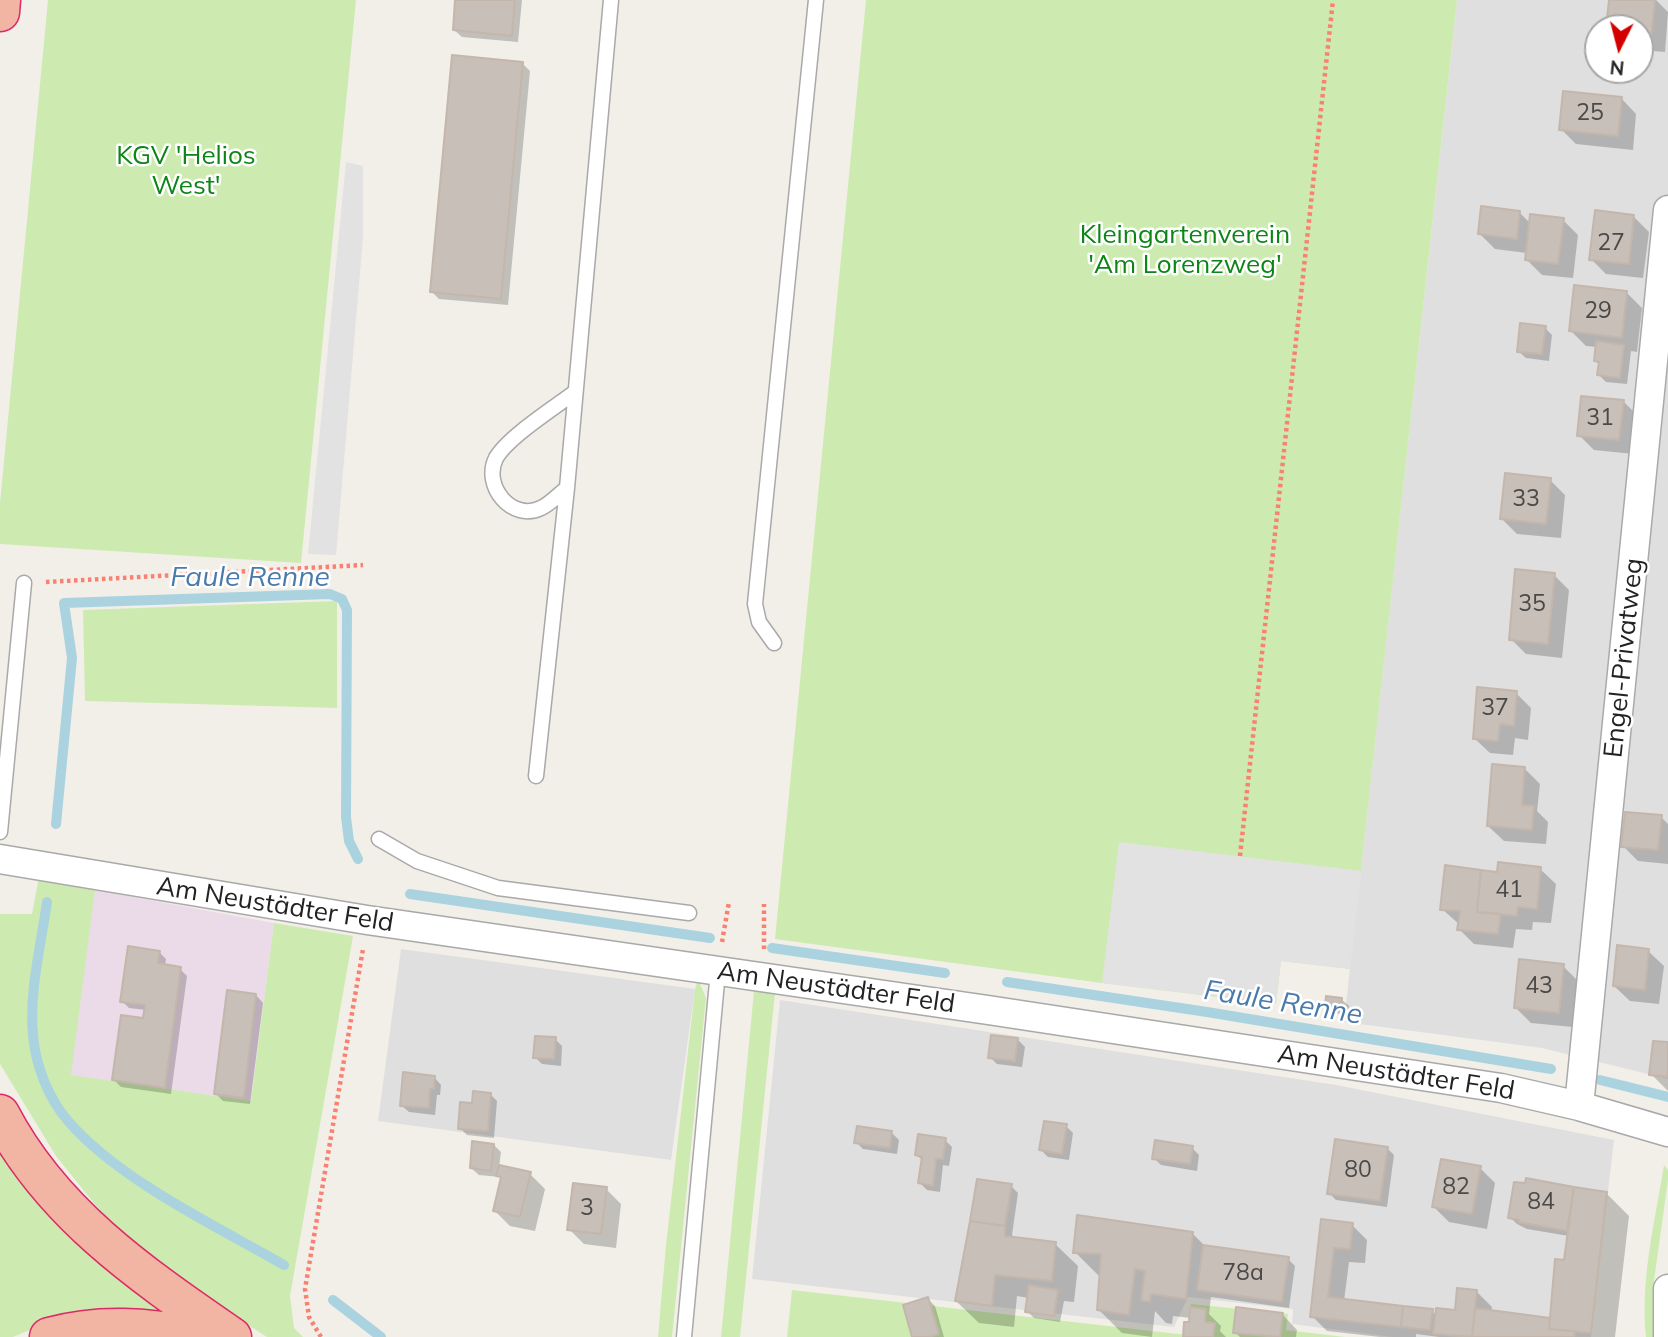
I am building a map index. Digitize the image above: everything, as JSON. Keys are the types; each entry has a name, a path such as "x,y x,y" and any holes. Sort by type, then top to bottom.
{"highway":[{"path":"0,12 1,0"},
{"path":"0,1114 35,1171 84,1225 147,1279 232,1337"},
{"path":"49,1337 103,1327 135,1327 198,1337"}],"street":[{"name":"Engel-Privatweg","path":"1579,1106 1668,210"},
{"name":"Am Neustädter Feld","path":"0,859 367,920 1501,1088 1579,1106 1668,1132"},
{"path":"1668,1289 1668,1336"}],"lane":[{"path":"536,776 567,488 611,0"},
{"path":"774,643 759,622 755,604 816,0"},
{"path":"567,488 540,509 517,510 501,499 493,480 495,461 505,447 575,392"},
{"path":"0,832 24,583"},
{"path":"379,839 417,861 498,888 689,913"},
{"path":"684,1337 718,971"}],"path":[{"path":"1240,856 1333,0"},
{"path":"24,583 363,565"},
{"path":"718,971 729,902"},
{"path":"764,904 764,978"},
{"path":"321,1337 309,1317 305,1289 367,920"}],"shaded area":[{"path":"1457,0 1668,0 1668,1079 1542,1048 1344,1022"},
{"path":"346,162 363,166 363,237 336,555 308,554"},
{"path":"1119,842 1362,871 1350,969 1281,961 1276,1004 1102,983"},
{"path":"95,890 274,923 251,1101 67,1075"},
{"path":"401,949 695,989 671,1160 378,1121"},
{"path":"780,1000 1336,1085 1614,1140 1591,1337 1392,1337 1292,1324 1293,1309 1188,1297 1174,1327 752,1279"}],"green space":[{"name":"KGV 'Helios West'","path":"48,0 356,0 301,563 0,544 0,503"},
{"name":"Kleingartenverein 'Am Lorenzweg'","path":"866,0 1457,0 1350,969 1281,961 1276,1004 775,939"},
{"path":"337,601 337,708 85,701 83,610"},
{"path":"39,877 95,890 71,1075 251,1101 274,923 353,936 290,1296 294,1328 303,1337 267,1337 179,1281 114,1228 56,1156 0,1064 0,914 32,914"},
{"path":"698,979 706,998 672,1337 658,1337 666,1245"},
{"path":"754,991 775,993 740,1337 721,1337"},
{"path":"0,1143 187,1319 37,1327 13,1337 0,1337"},
{"path":"1664,1165 1668,1170 1668,1180 1653,1288 1653,1337 1646,1337 1647,1272"},
{"path":"792,1290 1187,1335 1191,1304 1288,1314 1286,1330 1345,1337 787,1337"}],"building":[{"path":"455,0 515,0 512,36 453,30"},
{"path":"1609,0 1655,0 1654,14 1608,14"},
{"path":"452,55 523,62 501,299 430,292"},
{"path":"1563,91 1622,97 1618,136 1559,130"},
{"path":"1481,206 1520,211 1517,239 1478,234"},
{"path":"1595,210 1634,215 1629,264 1589,260"},
{"path":"1530,214 1564,218 1558,264 1525,260"},
{"path":"1574,285 1627,291 1622,338 1569,331"},
{"path":"1520,323 1546,326 1542,354 1517,352"},
{"path":"1596,341 1624,345 1620,378 1597,375 1599,362 1594,361"},
{"path":"1581,396 1624,400 1619,440 1577,436"},
{"path":"1505,473 1551,478 1546,524 1500,519"},
{"path":"1515,569 1555,573 1548,644 1509,640"},
{"path":"1477,687 1517,691 1514,726 1500,724 1498,741 1473,739"},
{"path":"1492,764 1525,767 1522,805 1534,806 1532,830 1487,826"},
{"path":"1625,812 1662,815 1658,850 1621,847"},
{"path":"1498,862 1541,867 1537,909 1518,907 1517,916 1477,912 1481,870 1497,872"},
{"path":"1445,865 1481,870 1477,912 1501,914 1498,934 1457,930 1460,911 1440,910"},
{"path":"1617,945 1649,949 1645,990 1613,986"},
{"path":"128,946 160,951 158,963 181,967 165,1088 112,1080 121,1015 143,1018 145,1005 120,1002"},
{"path":"1519,959 1564,964 1559,1013 1514,1008"},
{"path":"227,990 256,994 244,1098 214,1094"},
{"path":"1326,996 1342,998 1341,1008 1325,1007"},
{"path":"991,1035 1018,1038 1015,1061 988,1058"},
{"path":"535,1036 556,1037 554,1059 533,1058"},
{"path":"1653,1041 1668,1042 1668,1077 1649,1075"},
{"path":"403,1072 435,1076 434,1089 430,1089 429,1108 400,1106"},
{"path":"473,1091 491,1093 488,1131 458,1129 460,1102 472,1103"},
{"path":"1044,1121 1067,1124 1062,1154 1039,1150"},
{"path":"857,1126 892,1131 890,1148 854,1143"},
{"path":"918,1134 946,1138 943,1159 936,1159 933,1186 918,1183 922,1157 915,1155"},
{"path":"1335,1139 1388,1147 1380,1201 1327,1194"},
{"path":"1155,1140 1193,1146 1190,1164 1152,1159"},
{"path":"472,1141 494,1144 491,1171 470,1168"},
{"path":"1441,1159 1481,1166 1472,1214 1432,1207"},
{"path":"499,1165 531,1172 520,1217 493,1211 501,1177 496,1176"},
{"path":"1526,1178 1574,1187 1567,1231 1508,1218 1514,1182 1525,1183"},
{"path":"977,1179 1012,1184 1005,1226 970,1221"},
{"path":"573,1183 607,1187 601,1234 567,1230"},
{"path":"1574,1187 1607,1192 1591,1333 1549,1329 1555,1259 1564,1260"},
{"path":"1077,1215 1193,1232 1186,1299 1151,1294 1150,1302 1141,1300 1145,1271 1135,1269 1129,1315 1097,1310 1101,1254 1073,1253"},
{"path":"1321,1219 1353,1223 1350,1249 1334,1248 1328,1297 1403,1306 1401,1327 1310,1317"},
{"path":"970,1221 1005,1226 1005,1236 1056,1242 1052,1281 995,1275 992,1306 955,1301"},
{"path":"1203,1245 1289,1257 1282,1302 1197,1290"},
{"path":"1029,1285 1058,1290 1054,1316 1025,1312"},
{"path":"1457,1288 1477,1290 1472,1337 1433,1334 1436,1308 1455,1310"},
{"path":"928,1297 939,1334 912,1337 903,1305"},
{"path":"1403,1306 1433,1309 1430,1330 1401,1327"},
{"path":"1190,1307 1206,1309 1205,1322 1215,1323 1213,1337 1183,1337 1184,1322 1189,1322"},
{"path":"1236,1307 1283,1313 1280,1337 1233,1333"},
{"path":"1475,1308 1550,1318 1549,1329 1575,1331 1574,1337 1472,1337"}],"waterway":[{"name":"Faule Renne","path":"56,824 72,658 64,603 330,594 342,599 347,610 346,817 349,841 358,859"},
{"name":"Faule Renne","path":"410,894 710,938"},
{"path":"47,902 34,985 32,1018 36,1057 54,1102 89,1143 114,1163 199,1218 284,1265"},
{"name":"Faule Renne","path":"772,948 945,973"},
{"name":"Faule Renne","path":"1007,982 1551,1069"},
{"name":"Faule Renne","path":"1600,1080 1668,1097"},
{"path":"333,1300 381,1337"}]}
